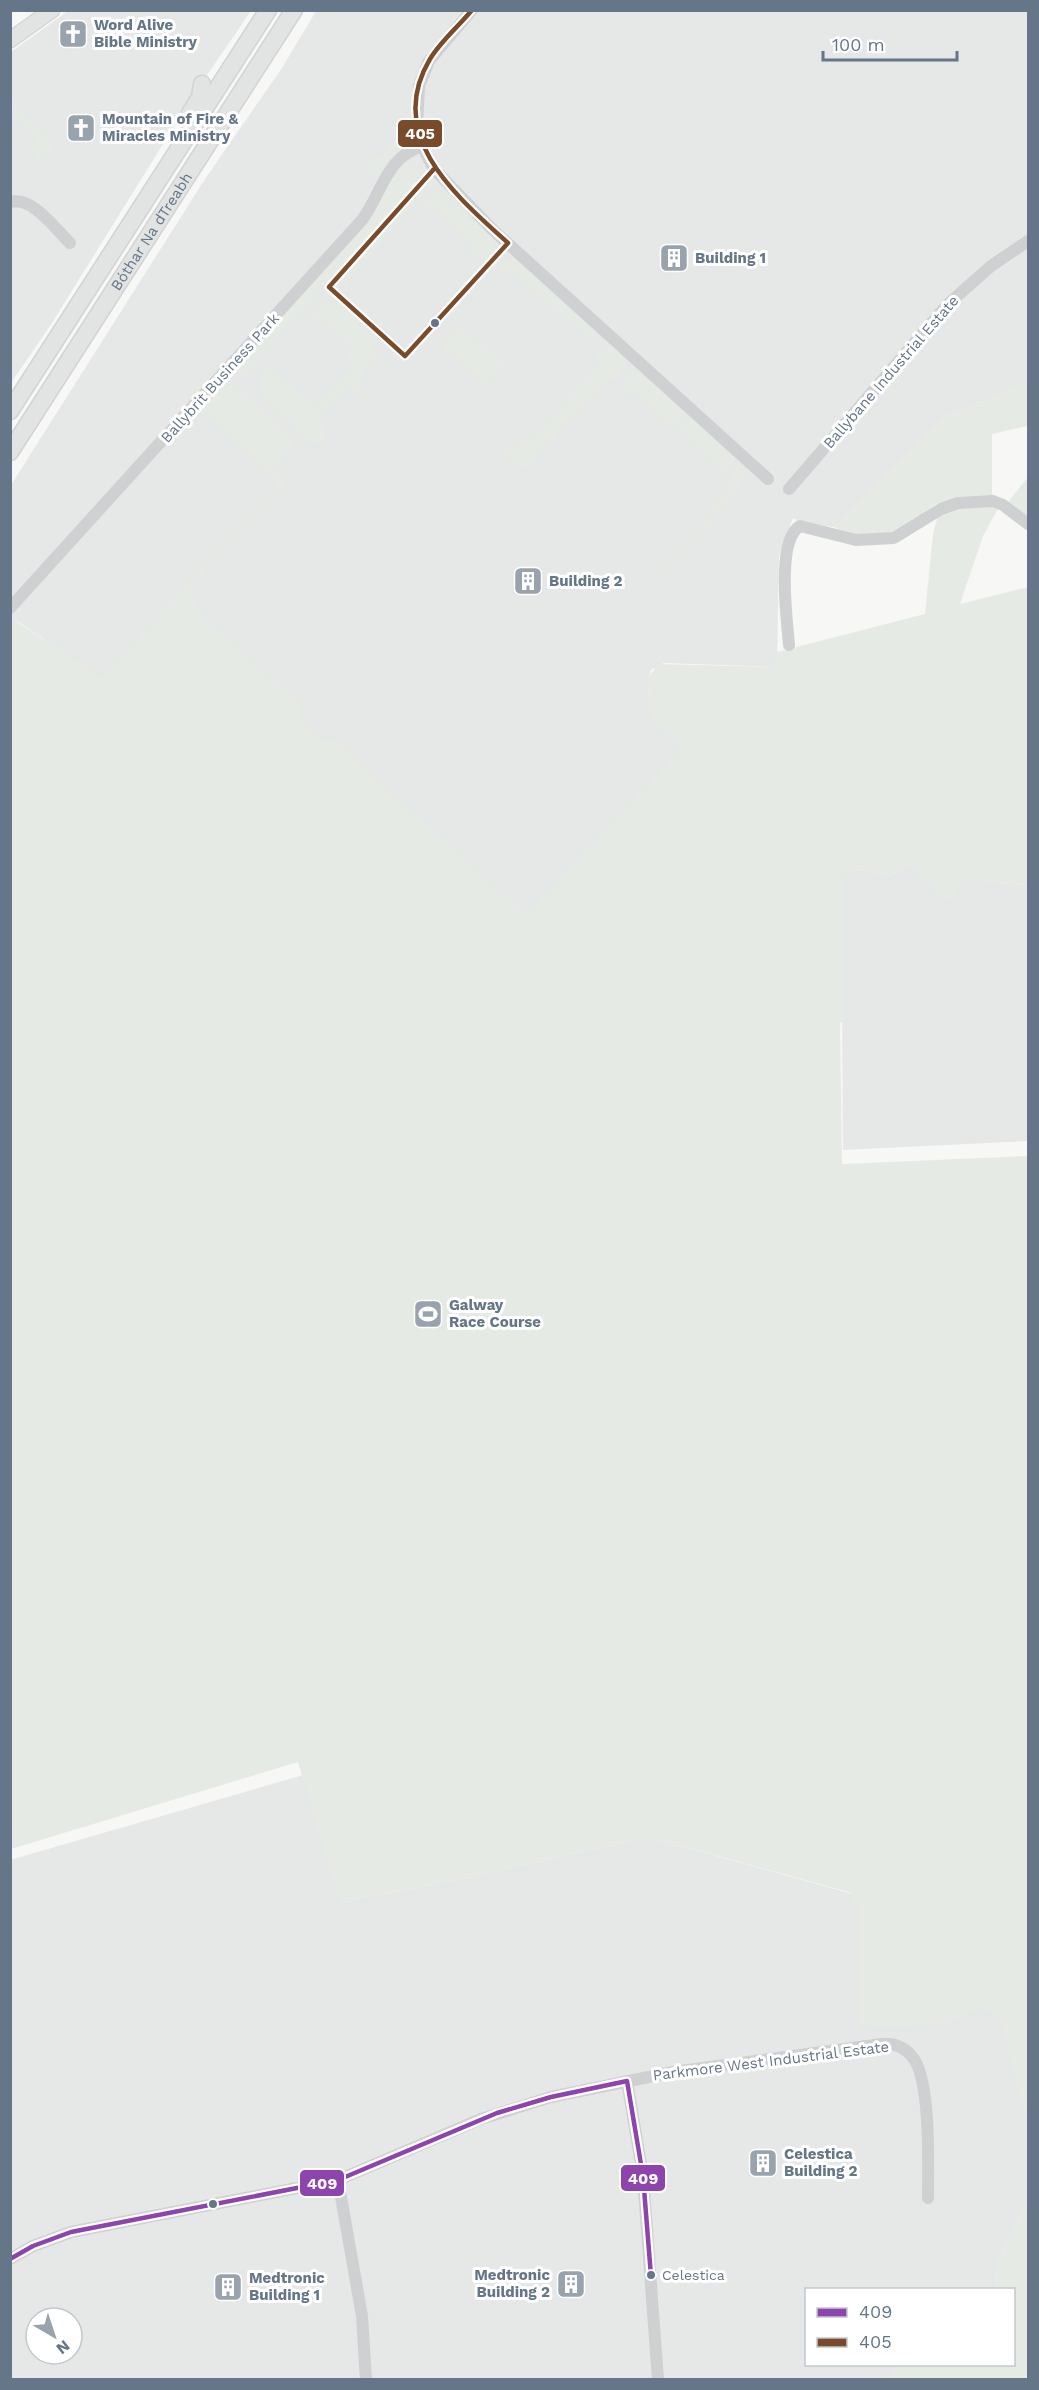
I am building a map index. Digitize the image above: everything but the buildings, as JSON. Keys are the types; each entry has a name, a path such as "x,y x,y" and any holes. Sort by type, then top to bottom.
{"highway":[{"name":"Bóthar Na dTreabh","path":"10,411 268,10"},
{"name":"Bóthar Na dTreabh","path":"10,452 294,10"},
{"path":"106,262 146,186 200,97 202,84"}],"main road":[{"path":"10,40 52,10"}],"street":[{"path":"472,10 425,68 417,98 417,125 422,146 439,176 473,210 768,479"},
{"name":"Ballybrit Business Park","path":"10,608 362,220 377,197 389,169 410,150 422,146"},
{"path":"10,202 17,200 29,204 69,243"},
{"name":"Ballybane Industrial Estate","path":"789,489 947,305 991,266 1029,241"},
{"path":"789,645 785,563 788,543 795,529 800,526 856,540 894,538 941,509 972,501 993,501 1003,505 1029,524"},
{"name":"Parkmore West Industrial Estate","path":"10,2259 33,2246 71,2232 338,2180 497,2113 551,2097 673,2072 876,2045 896,2044 913,2057 919,2070 927,2120 928,2198"},
{"path":"627,2081 643,2176 658,2379"},
{"path":"338,2180 362,2316 366,2379"}],"shaded area":[{"path":"68,11 251,11 196,91 50,326 11,383 11,52"},
{"path":"316,11 1028,11 1028,381 982,403 947,415 844,520 833,527 805,523 793,518 779,556 777,667 664,663 651,670 649,677 650,714 711,721 634,1032 17,621 15,615 11,617 11,485 205,179 282,68"},
{"path":"11,100 56,145 41,160 28,148 37,138 11,110"},
{"path":"389,125 397,126 405,131 406,139 373,177 368,171 369,164 376,154 381,157 397,132"},
{"path":"405,166 417,170 418,176 414,185 261,354 247,375 242,375 240,369 281,317 372,215 395,174"},
{"path":"430,182 433,184 431,187 346,281 350,285 345,294 343,284 346,273"},
{"path":"438,190 495,241 492,254 483,258 475,256 470,252 474,247 431,207 426,212 425,204"},
{"path":"511,258 591,329 593,338 591,343 511,272 505,278 498,271 502,261"},
{"path":"327,301 340,303 361,321 358,324 377,342 370,350 377,357 357,379 362,384 358,389 373,403 369,404 349,387 318,420 326,429 326,438 320,444 312,445 297,434 296,427 264,399 259,383 261,374 268,363 272,363 275,370 314,406 354,364 347,357 354,348 320,317 313,324 309,321 310,317"},
{"path":"460,324 505,365 485,386 440,346"},
{"path":"608,344 623,357 621,371 613,382 608,379 525,470 502,452 503,449 512,448 525,435 530,439 600,364 594,358"},
{"path":"633,366 686,415 673,428 629,388 624,393 622,387"},
{"name":"Galway Race Course","path":"1028,381 1028,429 1027,426 992,434 992,493 994,504 999,507 983,536 960,604 1028,587 1028,885 967,878 947,903 908,864 888,877 863,868 842,875 842,1022 840,1023 842,1164 1028,1156 1028,2121 1000,2016 985,2007 938,2024 897,2028 858,2026 858,1903 852,1901 852,1893 648,1837 465,1878 340,1902 298,1762 11,1849 11,617 15,614 17,622 103,677 279,483 201,412 223,388 233,384 296,441 272,468 286,481 195,582 193,596 197,608 202,616 300,703 302,721 324,740 333,739 365,765 366,769 526,914 682,748 653,721 650,714 649,677 658,664 777,667 777,652 925,614 933,534 939,512 938,503 899,530 888,533 856,536 833,527 844,520 947,415 982,403"},
{"path":"688,417 718,442 727,458 728,466 725,475 677,431"},
{"path":"738,461 746,469 741,484 715,514 699,517 732,482"},
{"path":"1028,477 1028,521 1009,501"},
{"path":"716,518 656,583 653,580 704,524 699,519"},
{"path":"908,864 996,883 1028,885 1028,1141 843,1150 841,875 863,868 888,877"},
{"path":"303,1775 341,1902 465,1878 648,1837 853,1894 852,1901 858,1903 858,2026 938,2024 984,2007 1000,2015 1028,2121 1028,2201 996,2267 995,2288 805,2288 805,2366 898,2366 892,2379 11,2379 10,1860"},
{"path":"1028,2201 1028,2379 892,2379 898,2366 1015,2366 1015,2288 995,2288 996,2267"}],"transit line":[{"name":"405","path":"472,10 430,59 418,87 415,114 421,139 432,162 467,205 508,243"},
{"name":"405","path":"405,356 329,287 434,169"},
{"name":"405","path":"405,356 508,243"},
{"name":"409","path":"627,2081 643,2176 651,2276"},
{"name":"409","path":"10,2259 33,2246 71,2232 338,2180 497,2113 551,2097 627,2081"}],"place":[{"name":"Word Alive Bible Ministry","path":"73,34"},
{"name":"Mountain of Fire & Miracles Ministry","path":"81,128"},
{"name":"Building 1","path":"674,258"},
{"name":"Building 2","path":"528,581"},
{"name":"Galway Race Course","path":"428,1314"},
{"name":"Celestica Building 2","path":"763,2163"},
{"name":"Celestica","path":"651,2275"},
{"name":"Medtronic Building 2","path":"571,2284"},
{"name":"Medtronic Building 1","path":"228,2287"}]}
